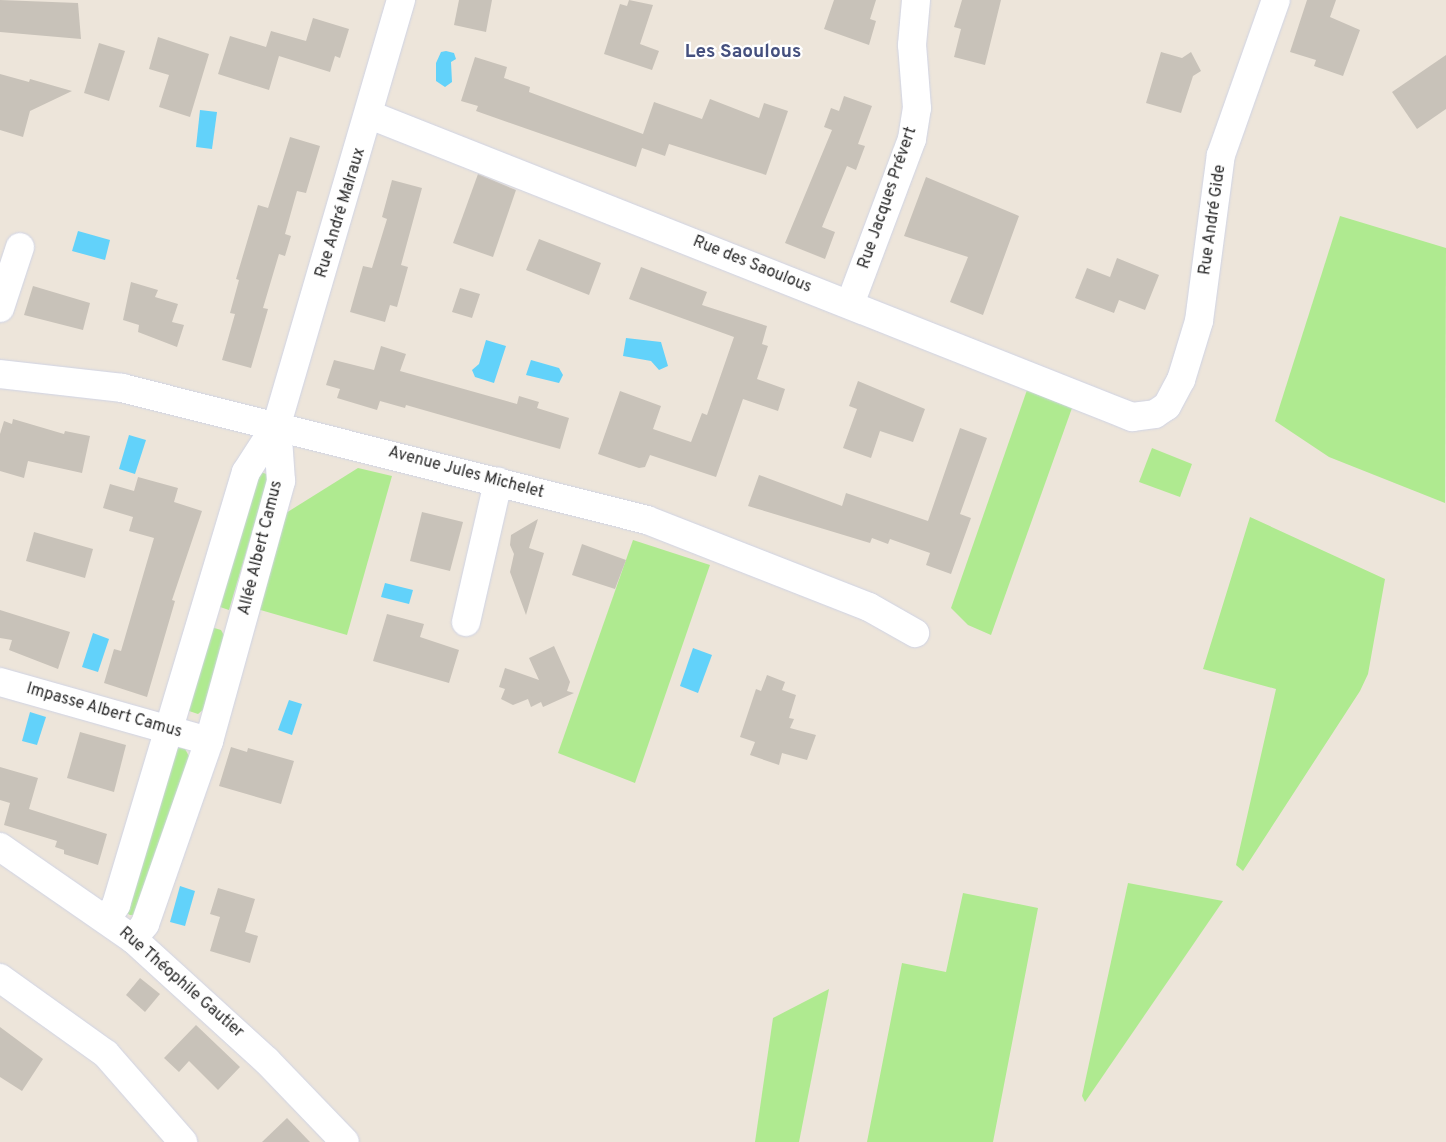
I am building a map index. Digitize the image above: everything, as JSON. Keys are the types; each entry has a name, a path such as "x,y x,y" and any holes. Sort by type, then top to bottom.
{"street":[{"name":"Rue André Malraux","path":"277,424 370,115 401,0"},
{"name":"Rue Jacques Prévert","path":"850,304 912,139 917,108 912,45 916,0"},
{"name":"Rue André Gide","path":"1132,417 1155,414 1167,406 1181,380 1199,321 1221,155 1276,0"},
{"name":"Rue des Saoulous","path":"370,115 1132,417"},
{"path":"0,308 20,247"},
{"name":"Avenue Jules Michelet","path":"0,374 122,388 277,424 648,520 869,608 915,633"},
{"name":"Allée Albert Camus","path":"107,919 116,905 246,472 277,424"},
{"name":"Allée Albert Camus","path":"134,939 145,924 209,741 280,481 277,424"},
{"path":"466,622 498,482"},
{"path":"203,615 241,623"},
{"name":"Impasse Albert Camus","path":"0,682 209,741"},
{"name":"Rue Théophile Gautier","path":"0,847 134,939 239,1034 344,1142"},
{"path":"0,978 106,1054 183,1142"}],"green space":[{"path":"1340,216 1446,248 1445,503 1329,457 1275,421"},
{"path":"1027,390 1072,408 991,635 968,625 951,608"},
{"path":"1152,448 1192,464 1180,497 1139,482"},
{"path":"358,468 392,476 347,635 257,609 286,513"},
{"path":"258,471 269,475 229,610 217,606"},
{"path":"1250,517 1385,579 1368,674 1360,691 1243,871 1236,865 1276,689 1203,669"},
{"path":"633,540 710,565 635,783 558,753"},
{"path":"211,627 221,630 226,639 204,709 198,714 186,710"},
{"path":"175,747 185,749 190,758 135,915 130,915 125,912"},
{"path":"1128,883 1223,901 1085,1102 1082,1096"},
{"path":"963,893 1038,908 993,1142 867,1142 902,963 946,972"},
{"path":"829,989 799,1142 755,1142 773,1018"}],"water":[{"path":"441,52 454,53 456,59 451,62 452,82 445,87 436,81 436,63"},
{"path":"200,110 217,112 212,149 196,147"},
{"path":"78,231 110,240 105,260 72,251"},
{"path":"626,338 661,342 668,366 659,370 651,361 623,356"},
{"path":"486,340 506,346 494,383 475,377 472,370 479,364"},
{"path":"531,360 559,368 563,375 559,383 526,375"},
{"path":"129,435 146,440 135,474 119,469"},
{"path":"385,583 413,590 409,604 381,597"},
{"path":"93,633 109,639 98,672 82,667"},
{"path":"693,648 712,655 698,693 680,686"},
{"path":"289,700 302,704 292,735 278,730"},
{"path":"30,712 46,717 37,745 22,741"},
{"path":"180,886 195,891 185,926 170,922"}],"building":[{"path":"0,0 78,3 81,39 0,32"},
{"path":"459,0 492,0 486,32 454,25"},
{"path":"629,0 653,5 640,44 659,51 652,70 604,54 620,4 627,6"},
{"path":"834,0 876,0 870,19 876,21 869,45 824,29"},
{"path":"962,0 1001,0 985,65 954,57 961,29 954,27"},
{"path":"1307,0 1336,0 1330,17 1360,30 1343,76 1314,66 1316,60 1290,52"},
{"path":"313,18 349,29 340,58 335,56 330,72 279,56 269,90 218,74 230,36 266,47 271,31 306,41"},
{"path":"158,37 209,54 190,117 159,107 169,75 149,69"},
{"path":"99,43 125,51 109,101 84,93"},
{"path":"1161,52 1182,58 1191,52 1201,71 1193,76 1181,113 1146,103"},
{"path":"1446,55 1446,109 1417,129 1392,92"},
{"path":"475,57 507,67 504,78 530,87 529,92 643,134 654,102 702,119 710,99 759,118 764,103 788,111 766,175 669,144 665,156 642,148 636,167 476,111 478,106 461,101"},
{"path":"0,74 29,82 30,79 72,91 30,111 23,137 0,130"},
{"path":"844,96 872,106 858,144 865,146 856,170 847,166 822,227 835,232 825,259 785,243 832,130 824,127 831,108 839,111"},
{"path":"290,137 320,146 306,193 297,191 285,234 291,236 285,256 279,254 263,308 268,309 251,368 222,360 235,314 230,313 239,280 236,279 258,205 268,208"},
{"path":"478,174 516,190 493,257 453,243"},
{"path":"926,177 1019,216 983,315 950,302 968,257 904,236"},
{"path":"392,180 422,188 401,265 408,267 397,307 390,305 385,322 350,312 363,266 372,268 387,219 382,217"},
{"path":"539,239 601,263 589,295 526,270"},
{"path":"1117,258 1159,275 1145,310 1119,300 1114,313 1075,298 1087,268 1110,277"},
{"path":"641,267 707,292 702,305 767,326 762,344 768,346 757,379 785,389 778,411 743,399 716,477 650,455 645,467 639,468 598,454 620,391 661,406 653,429 691,442 702,413 707,415 734,337 629,299"},
{"path":"131,282 158,290 155,297 178,304 172,322 184,325 177,347 138,332 139,325 123,320"},
{"path":"33,286 90,303 83,330 24,315"},
{"path":"460,288 480,294 472,318 452,312"},
{"path":"381,346 406,354 400,371 517,404 519,396 539,402 537,408 569,418 560,449 406,405 405,408 380,401 377,410 337,398 340,389 326,385 334,360 374,370"},
{"path":"858,381 925,409 913,442 880,431 871,458 843,448 857,409 849,406"},
{"path":"13,419 64,434 65,431 90,436 82,473 28,461 24,478 0,471 0,434 4,421 12,424"},
{"path":"960,428 987,438 960,514 971,518 951,574 926,565 930,553 890,539 888,544 872,538 870,543 748,506 759,475 842,506 846,493 928,521"},
{"path":"138,477 178,488 174,502 202,511 172,600 175,601 147,697 104,683 114,649 121,651 154,538 129,531 133,517 103,508 110,484 134,491"},
{"path":"422,512 463,522 450,571 410,561"},
{"path":"538,519 529,548 544,553 526,615 510,572 514,554 510,545 511,535"},
{"path":"34,532 93,549 85,578 26,561"},
{"path":"582,544 626,560 615,589 572,575"},
{"path":"0,610 70,632 58,669 9,650 12,640 0,638"},
{"path":"387,614 424,624 420,637 459,650 449,683 373,661"},
{"path":"554,646 570,682 567,691 574,693 543,707 541,702 531,707 528,699 513,705 501,699 505,689 499,687 505,668 539,680 529,658"},
{"path":"767,675 785,682 782,690 796,695 789,718 794,719 790,728 816,735 807,760 782,753 779,765 750,755 755,742 740,737 756,689 761,691"},
{"path":"80,732 126,745 114,792 67,778"},
{"path":"231,747 247,752 248,748 294,761 281,804 219,786"},
{"path":"0,767 38,778 29,809 107,834 98,865 64,854 64,850 55,847 57,841 4,825 10,803 0,800"},
{"path":"218,888 255,899 245,932 258,936 250,963 210,951 220,917 210,914"},
{"path":"140,978 160,994 145,1012 126,995"},
{"path":"196,1025 240,1067 218,1090 189,1061 179,1072 164,1058"},
{"path":"0,1027 43,1059 22,1091 0,1077"},
{"path":"287,1118 310,1142 262,1142"}],"district":[{"name":"Les Saoulous","path":"743,53"}]}
